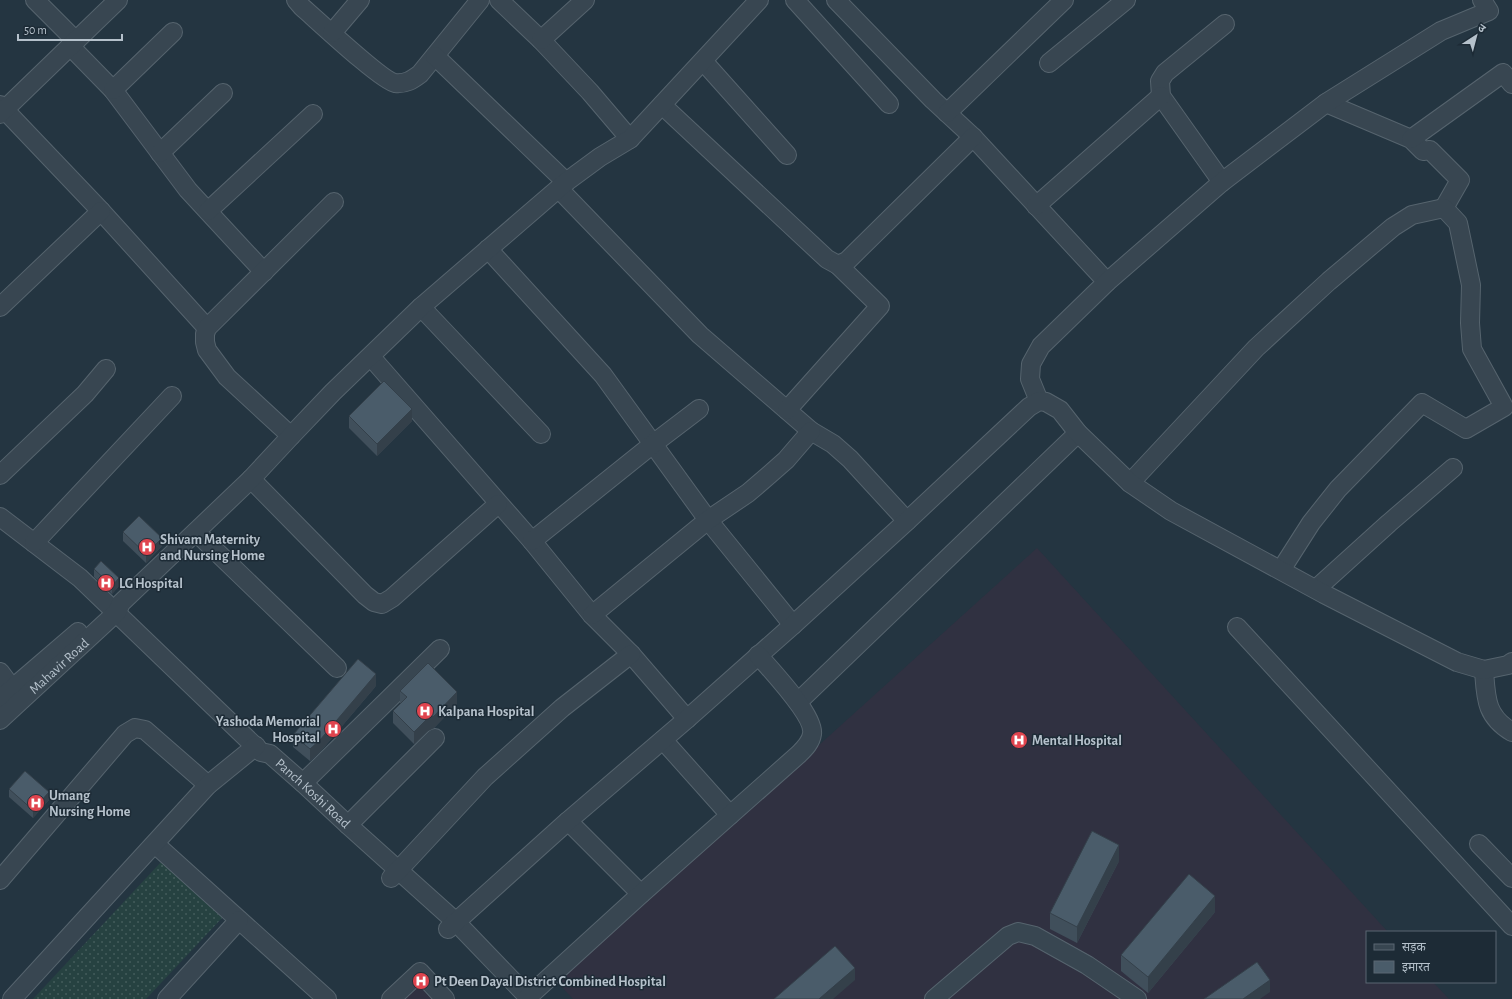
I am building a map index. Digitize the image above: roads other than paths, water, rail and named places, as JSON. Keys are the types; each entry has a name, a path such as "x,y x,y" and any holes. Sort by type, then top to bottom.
{"street":[{"path":"35,0 113,90 188,190 264,272"},
{"path":"118,0 2,110 101,211 207,328"},
{"path":"296,0 379,74 394,83 408,82 420,74 480,0"},
{"path":"332,33 360,0"},
{"path":"499,0 541,40 590,92 630,139"},
{"path":"541,40 585,0"},
{"path":"0,672 6,693 116,607 251,479 291,436 421,307 562,185 600,157 630,139 759,0"},
{"path":"795,0 889,104"},
{"path":"836,0 946,113 972,137 1107,282"},
{"path":"946,113 1064,0"},
{"path":"1049,63 1126,0"},
{"path":"1039,401 1030,379 1031,364 1041,346 1107,282 1222,182 1326,104 1441,31 1489,11 1482,0"},
{"path":"1222,182 1161,96 1160,81 1165,73 1225,24"},
{"path":"113,90 173,32"},
{"path":"434,56 562,185 700,335 811,431 833,444 850,459 907,521"},
{"path":"703,61 787,155"},
{"path":"1411,139 1503,73 1512,84"},
{"path":"160,152 223,93"},
{"path":"1036,206 1161,96"},
{"path":"1130,483 1256,348 1329,281 1392,227 1412,215 1444,208 1460,180 1430,150 1423,151 1411,139 1326,104"},
{"path":"662,105 827,259 838,265 880,306 787,410"},
{"path":"208,211 313,114"},
{"path":"838,265 847,261 972,137"},
{"path":"291,436 227,377 207,350 204,334 207,328 334,202"},
{"path":"1280,570 1311,523 1338,489 1422,403 1466,429 1504,407 1472,349 1470,323 1471,285 1458,223 1444,208"},
{"path":"0,307 101,211"},
{"path":"488,249 603,375 708,520 793,625"},
{"path":"421,307 541,434"},
{"path":"371,357 498,504 532,541 592,615 631,654 687,719"},
{"path":"0,475 85,394 106,369"},
{"path":"34,543 172,396"},
{"path":"452,926 568,821 687,719 793,625 1029,407 1039,401 1046,402 1060,410 1078,433 1130,483 1171,511 1280,570 1457,662 1484,670 1508,665 1512,662"},
{"path":"532,541 699,409"},
{"path":"592,615 708,520 748,493 786,460 811,431"},
{"path":"798,702 1078,433"},
{"path":"1316,589 1389,523 1454,468"},
{"path":"251,479 365,595 374,602 382,604 392,598 498,504"},
{"name":"Panch Koshi Road","path":"0,517 116,607 258,749 270,754 304,783 348,825 394,874 452,926 524,998"},
{"path":"196,532 337,668"},
{"name":"Mahavir Road","path":"0,720 116,607"},
{"path":"1237,627 1512,926"},
{"path":"304,783 440,648"},
{"path":"12,999 208,785 258,749 264,759 394,874 485,777 562,708 631,654"},
{"path":"524,998 809,744 813,732 809,721 798,702 758,655"},
{"path":"1484,670 1487,703 1492,714 1512,732"},
{"path":"0,880 125,734 136,728 145,730 208,785"},
{"path":"348,825 435,738"},
{"path":"662,740 730,815"},
{"path":"568,821 641,894"},
{"path":"155,844 327,999"},
{"path":"1479,844 1512,878"},
{"path":"175,996 239,920"},
{"path":"934,999 1008,936 1018,932 1035,936 1087,965 1137,999"},
{"path":"391,999 420,972 445,999"}],"place":[{"name":"Shivam Maternity and Nursing Home","path":"147,547"},
{"name":"LG Hospital","path":"106,583"},
{"name":"Kalpana Hospital","path":"425,711"},
{"name":"Yashoda Memorial Hospital","path":"333,729"},
{"name":"Mental Hospital","path":"1019,740"},
{"name":"Umang Nursing Home","path":"36,803"},
{"name":"Pt Deen Dayal District Combined Hospital","path":"421,981"}]}
